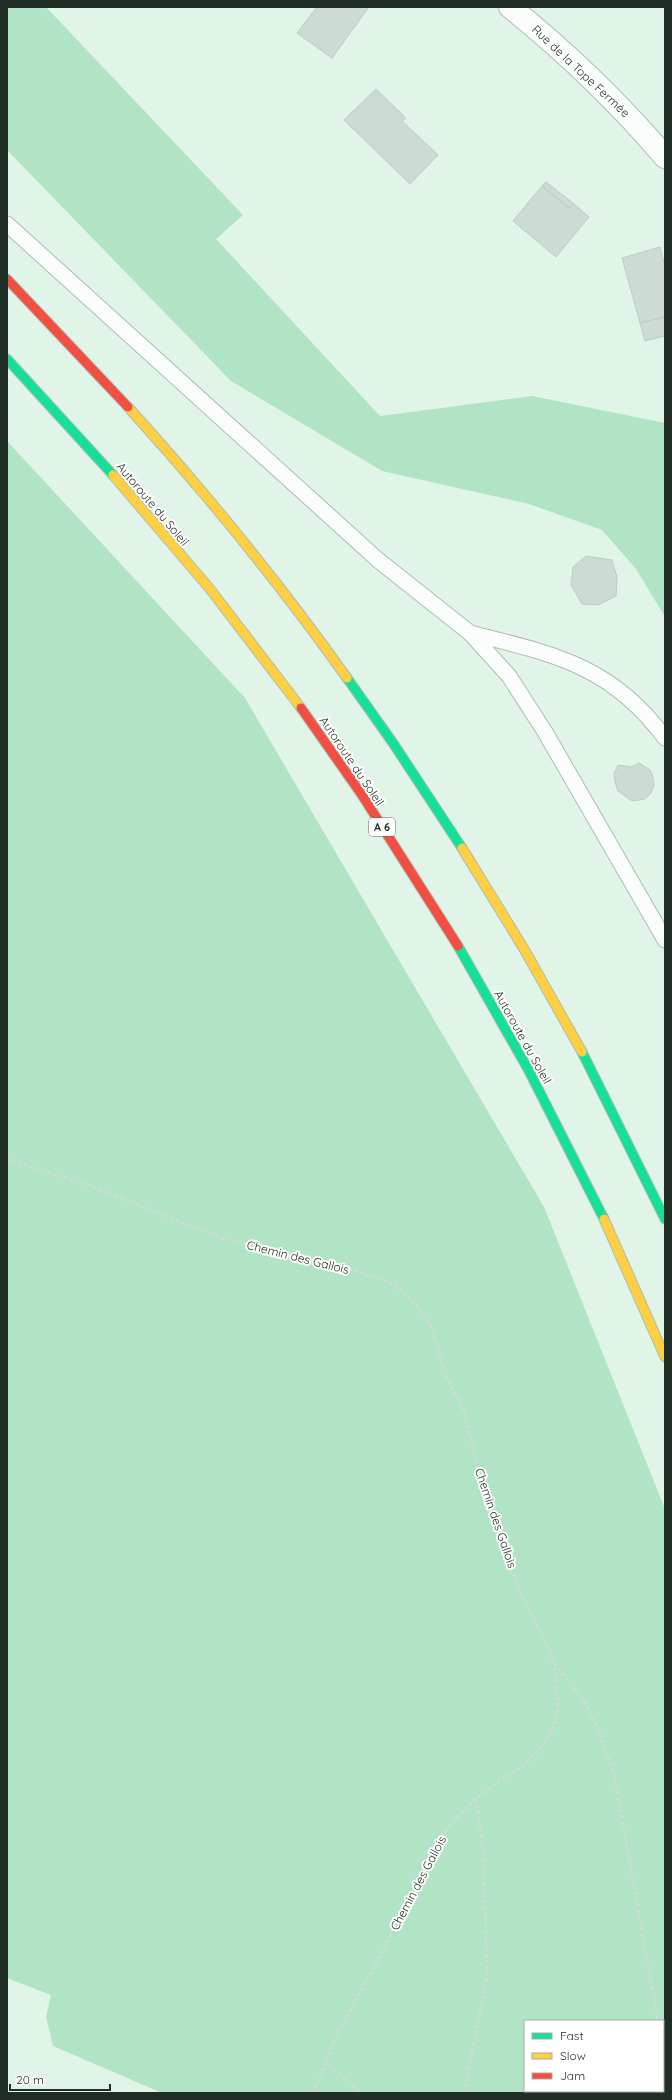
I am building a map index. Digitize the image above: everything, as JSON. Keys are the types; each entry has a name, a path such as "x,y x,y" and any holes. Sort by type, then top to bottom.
{"highway":[{"path":"7,279 97,371 194,482 280,587 387,734 438,809 537,971 614,1114 665,1219"},
{"name":"Autoroute du Soleil","path":"7,359 106,466 231,617 314,727 387,834 472,970 552,1116 611,1233 665,1357"}],"street":[{"name":"Rue de la Tope Fermée","path":"510,7 557,45 598,84 665,157"}],"lane":[{"path":"7,224 378,560 470,633 509,676 545,732 665,940"},
{"path":"470,633 534,649 567,660 594,673 615,686 631,699 655,724 665,738"}],"path":[{"name":"Chemin des Gallois","path":"7,1159 85,1184 222,1238 363,1273 396,1285 414,1303 430,1324 447,1378 464,1410 480,1476 521,1593 546,1642 554,1664 558,1704 556,1721 550,1734 540,1749 524,1765 476,1798 438,1839 325,2062 313,2093"},
{"path":"554,1664 584,1701 600,1734 614,1774 658,2020"},
{"path":"464,2093 487,1976 483,1847 476,1798"},
{"path":"325,2062 360,2093"},
{"path":"664,2079 665,2089"}],"green space":[{"path":"7,7 46,7 243,215 216,239 380,416 532,396 665,423 665,617 636,569 602,530 529,504 382,471 231,381 7,150"},
{"path":"7,441 245,698 544,1207 665,1509 665,2093 162,2093 53,2046 46,2017 51,1995 7,1978"}],"building":[{"path":"317,7 369,7 332,58 297,33"},
{"path":"376,89 406,118 402,121 438,155 410,184 344,120"},
{"path":"546,182 573,203 569,208 542,186"},
{"path":"542,186 569,208 573,203 589,217 556,257 513,221"},
{"path":"660,247 665,267 665,317 640,323 622,258"},
{"path":"665,317 665,336 645,341 640,323"},
{"path":"586,556 612,560 617,577 616,596 598,605 582,604 571,585 573,567"},
{"path":"639,763 650,770 654,785 651,793 645,799 632,801 618,791 614,774 618,765 631,767"}],"traffic: fast":[{"path":"7,359 113,475"},
{"path":"347,678 393,743 462,848"},
{"path":"458,946 528,1069 604,1219"},
{"path":"582,1052 665,1219"}],"traffic: slow":[{"path":"128,407 186,472 242,540 322,643 347,678"},
{"path":"113,475 210,589 301,708"},
{"path":"462,848 524,949 582,1052"},
{"path":"604,1219 665,1357"}],"traffic: jam":[{"path":"7,279 128,407"},
{"path":"301,708 362,795 458,946"}]}
